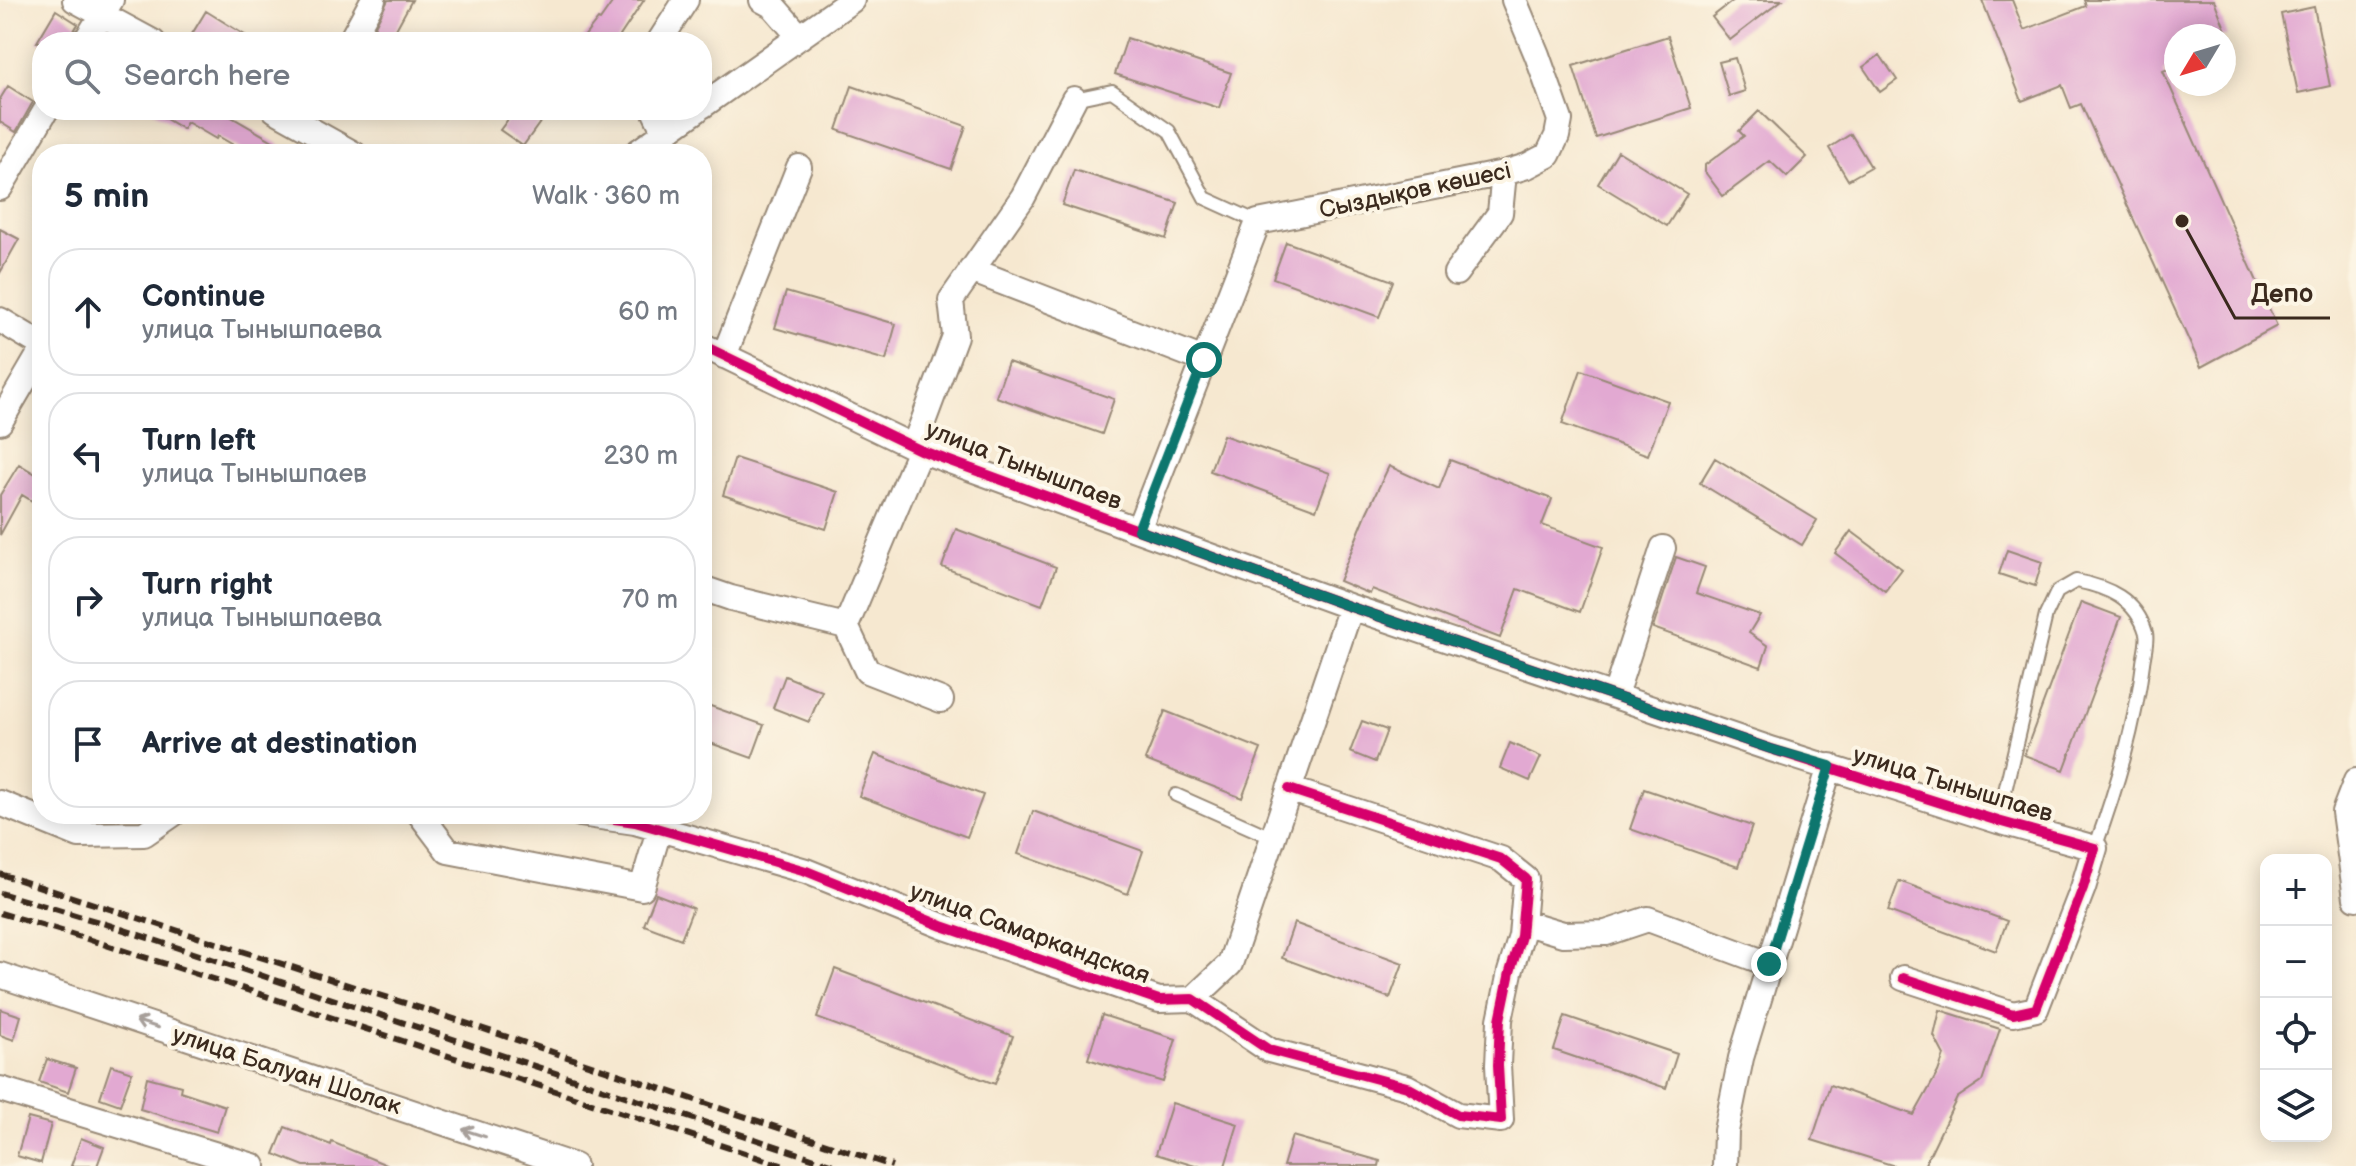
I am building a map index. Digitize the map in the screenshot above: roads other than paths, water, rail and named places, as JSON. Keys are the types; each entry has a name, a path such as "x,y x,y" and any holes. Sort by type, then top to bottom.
{"street":[{"path":"75,0 106,7 140,32"},
{"path":"355,32 373,0"},
{"path":"665,32 686,0"},
{"path":"762,0 773,6 800,37"},
{"path":"712,99 852,0"},
{"name":"Сыздықов көшесі","path":"1258,222 1504,173 1548,155 1560,120 1514,0"},
{"path":"91,32 106,7"},
{"path":"941,700 867,671 846,626 917,448 955,336 951,300 1023,197 1074,99"},
{"path":"0,188 40,120"},
{"path":"312,120 342,144"},
{"path":"659,120 665,133"},
{"path":"649,144 683,120"},
{"path":"724,356 799,167"},
{"path":"1456,273 1500,213 1504,173"},
{"path":"1138,530 1258,222"},
{"path":"971,270 1204,360"},
{"path":"0,320 32,341"},
{"name":"улица Тынышпаев","path":"712,350 917,448 1351,607 1771,749 1998,821 2095,848"},
{"path":"0,422 32,366"},
{"path":"1615,695 1663,548"},
{"path":"712,591 846,626"},
{"path":"1289,789 1501,859 1526,879 1521,936 1500,1020 1498,1065 1501,1120 1458,1115 1407,1087 1269,1050 1193,999 1230,964 1289,789 1351,607"},
{"path":"1725,1166 1726,1131 1741,1058 1830,766"},
{"path":"2356,781 2344,812 2356,898"},
{"path":"0,803 32,816"},
{"path":"52,824 79,835 144,834 158,824"},
{"path":"428,824 448,851 642,888 659,830"},
{"name":"улица Самаркандская","path":"641,824 806,871 942,926 1159,1000 1193,999"},
{"path":"1903,978 2013,1014 2036,1009 2068,929 2095,848"},
{"path":"1523,922 1563,934 1606,933 1648,919 1769,964"},
{"name":"улица Балуан Шолак","path":"0,975 574,1166"},
{"path":"0,1089 253,1166"}],"lane":[{"path":"1074,99 1112,91 1169,131 1205,198 1258,222"},
{"path":"1998,821 2046,615 2057,592 2076,581 2103,586 2133,607 2147,635 2138,705 2116,791 2095,848"},
{"path":"1176,795 1273,838"}],"railway":[{"path":"0,874 439,1014 892,1166"},
{"path":"0,893 106,924 836,1166"},
{"path":"0,913 232,985 784,1166"}],"place":[{"name":"Депо","path":"2182,221"}]}
